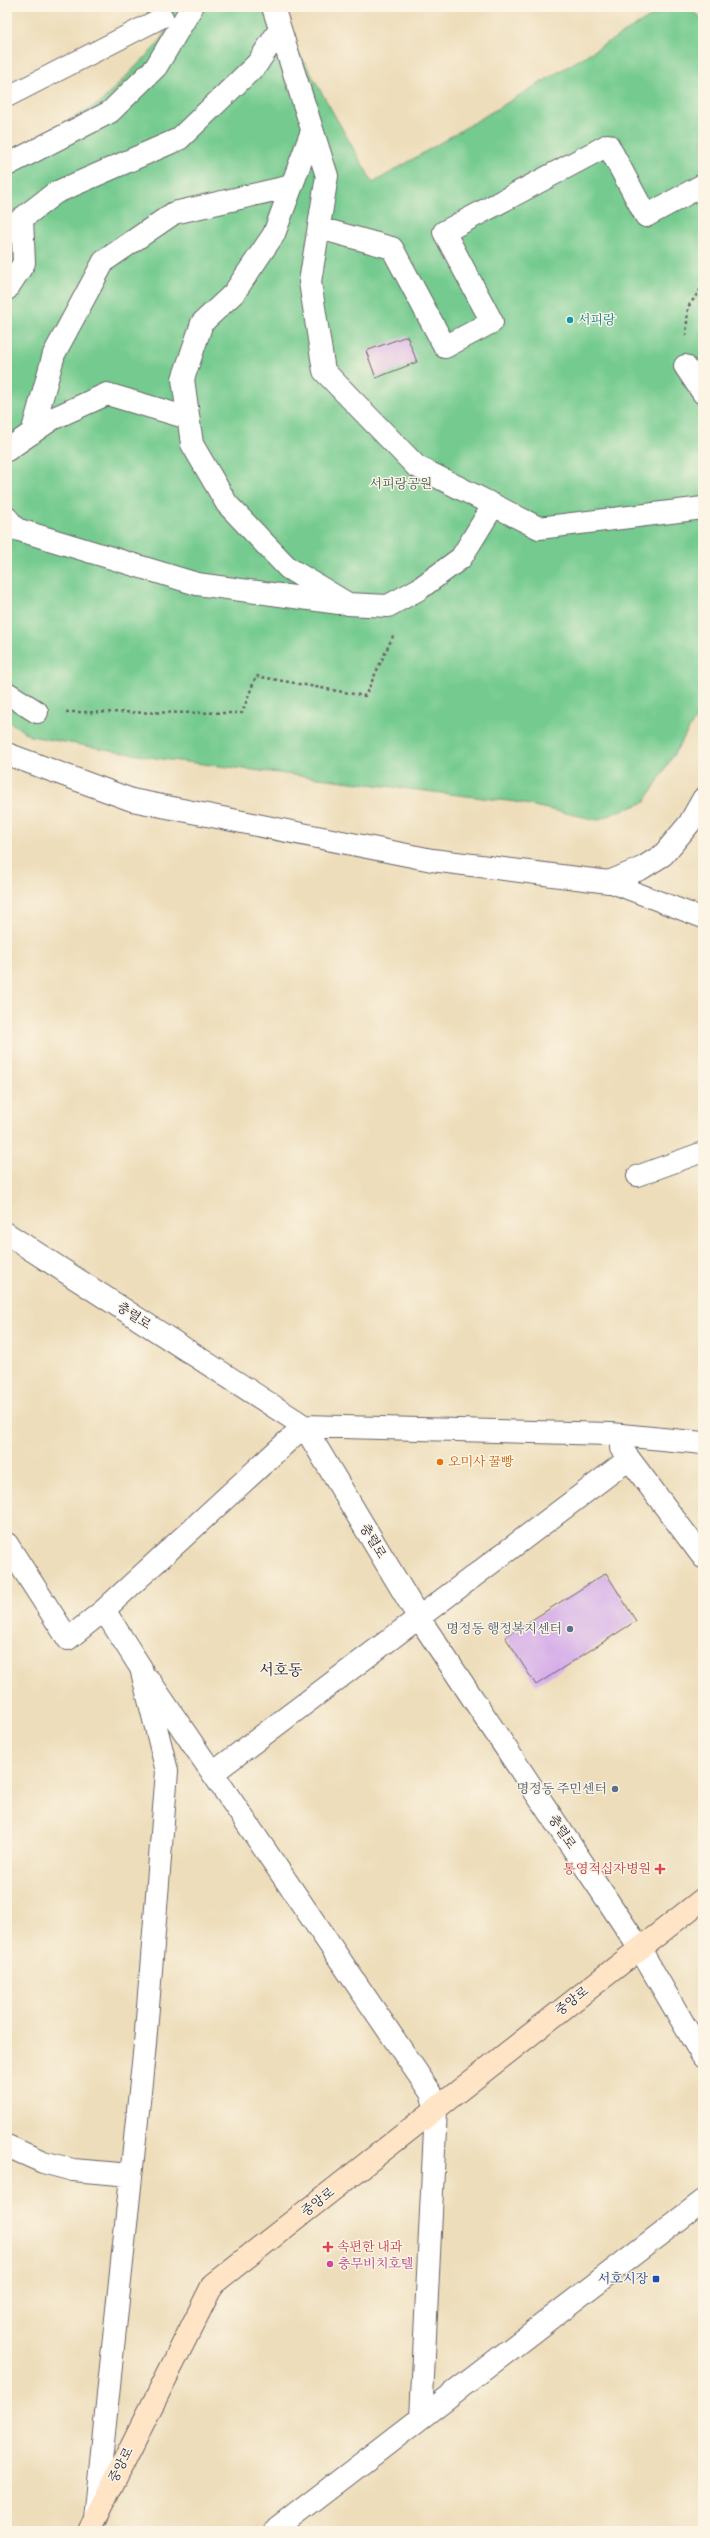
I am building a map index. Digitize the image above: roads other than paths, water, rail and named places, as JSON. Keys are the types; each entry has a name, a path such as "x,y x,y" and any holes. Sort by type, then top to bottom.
{"street":[{"path":"7,165 110,112 156,67 192,7"},
{"path":"273,7 327,176 310,282 324,371 416,466 539,528 703,508"},
{"path":"7,289 24,263 15,224 55,193 179,139 257,64 280,29"},
{"path":"312,131 274,234 234,293 202,323 183,379 192,444 227,504 288,568 348,604"},
{"path":"319,228 392,248 445,347 492,322 444,232 608,145 646,216 703,185"},
{"path":"32,433 54,354 104,261 174,213 292,186"},
{"path":"684,366 703,393"},
{"path":"7,450 52,420 106,394 188,418"},
{"path":"7,518 16,528 197,584 348,604 388,606 419,590 461,558 493,506"},
{"path":"7,693 37,712"},
{"path":"7,754 132,800 432,860 609,882 642,868 663,855 689,824 703,799"},
{"name":"충렬로","path":"7,1234 304,1426 419,1618 640,1948"},
{"path":"7,1544 68,1639 104,1610 304,1426 611,1434 703,1443"},
{"path":"611,1434 703,1556"},
{"path":"213,1773 629,1459"},
{"path":"104,1610 140,1668 431,2093 436,2109 420,2418"},
{"path":"93,2526 145,2044 167,1771 140,1668"},
{"name":"중앙로","path":"93,2526 213,2284 703,1899"},
{"path":"640,1948 703,2056"},
{"path":"7,2146 43,2162 73,2170 131,2175"},
{"path":"274,2531 703,2201"}],"lane":[{"path":"7,97 163,17"},
{"path":"609,882 703,918"},
{"path":"637,1176 703,1152"}],"place":[{"name":"서피랑","path":"570,320"},
{"name":"오미사 꿀빵","path":"440,1462"},
{"name":"명정동 행정복지센터","path":"570,1629"},
{"name":"명정동 주민센터","path":"615,1789"},
{"name":"통영적십자병원","path":"660,1869"},
{"name":"속편한 내과","path":"328,2247"},
{"name":"충무비치호텔","path":"330,2264"},
{"name":"서호시장","path":"656,2279"}],"district":[{"name":"서호동","path":"281,1670"}],"park label":[{"name":"서피랑공원","path":"401,484"}]}
